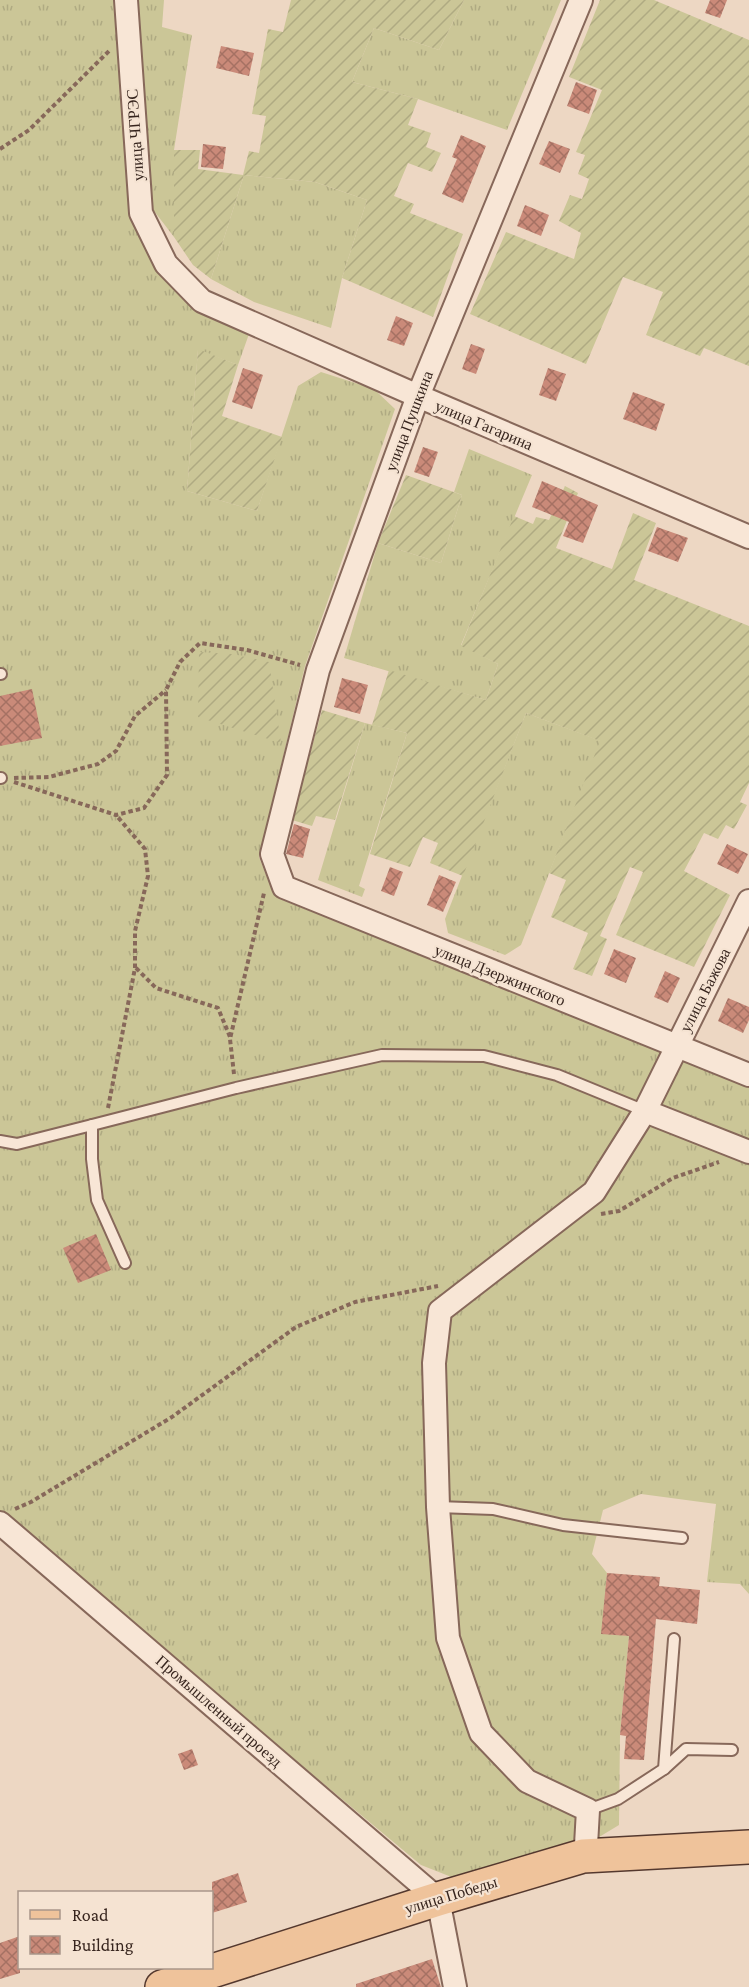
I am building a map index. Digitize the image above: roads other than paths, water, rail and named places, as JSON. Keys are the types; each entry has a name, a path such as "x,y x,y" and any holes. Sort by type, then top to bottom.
{"main road":[{"name":"улица Победы","path":"162,1987 438,1899 583,1856 749,1847"}],"street":[{"name":"улица ЧГРЭС","path":"126,0 141,213 166,264"},
{"name":"улица Пушкина","path":"272,854 318,670 417,396 581,0"},
{"name":"улица Гагарина","path":"166,264 202,301 417,396 749,537"},
{"name":"улица Дзержинского","path":"272,854 284,887 749,1075"},
{"name":"улица Бажова","path":"438,1507 435,1363 440,1311 594,1192 645,1111 749,901"},
{"path":"645,1111 748,1152"},
{"path":"438,1507 448,1638 481,1733 527,1781 588,1810 583,1856"},
{"name":"Промышленный проезд","path":"5,1516 438,1899"},
{"path":"438,1899 455,1987"}],"lane":[{"path":"0,1141 17,1144 236,1088 382,1055 484,1056 557,1075 645,1111"},
{"path":"92,1125 92,1159 98,1200 125,1263"},
{"path":"438,1507 493,1509 563,1525 681,1538"},
{"path":"664,1769 674,1639"},
{"path":"588,1810 618,1799 664,1769 686,1749 732,1750"}]}
